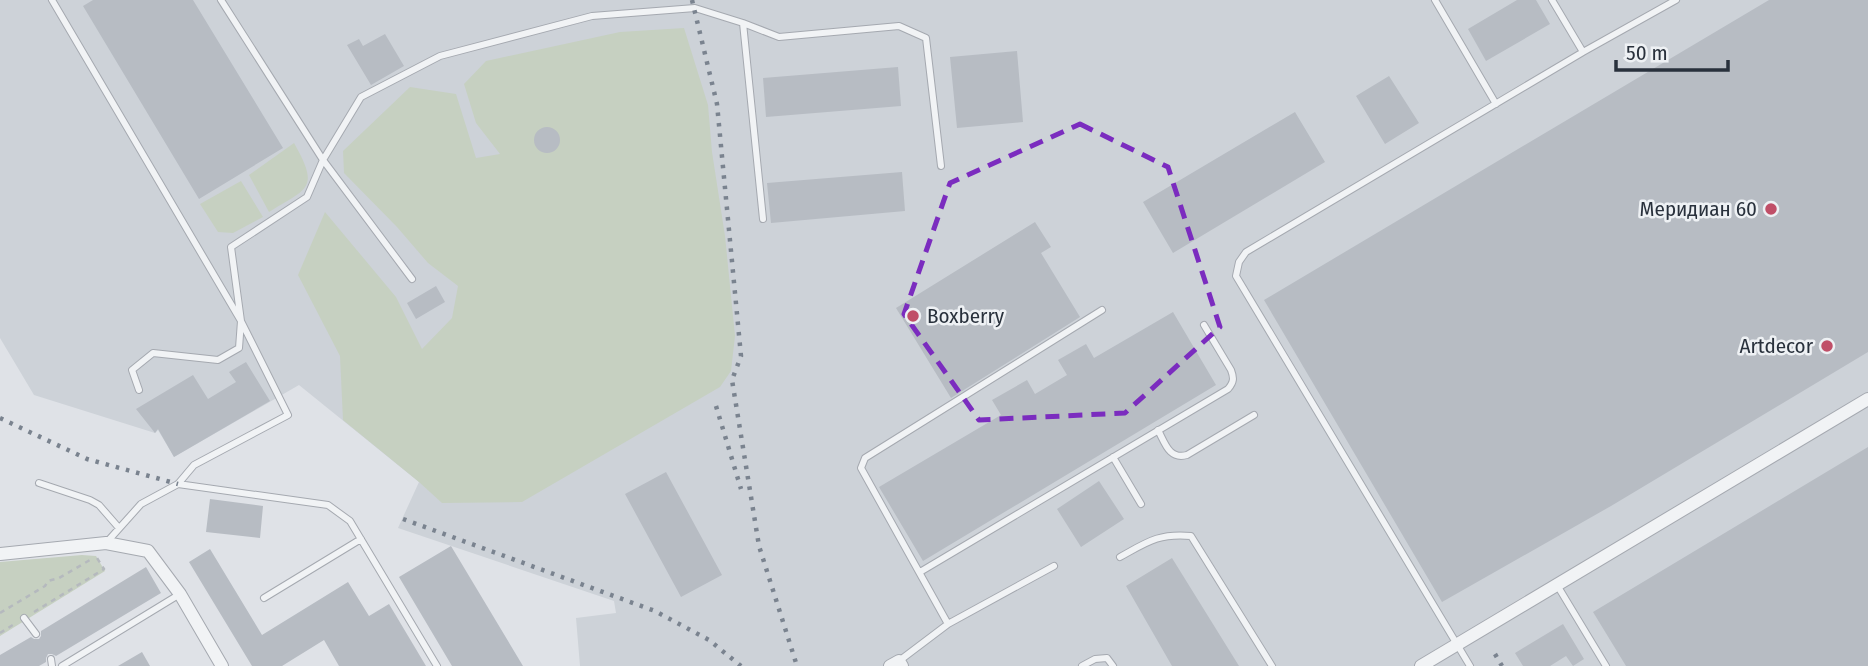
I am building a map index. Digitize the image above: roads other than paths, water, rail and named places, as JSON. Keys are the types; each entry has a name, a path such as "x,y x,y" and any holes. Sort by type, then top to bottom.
{"street":[{"path":"1421,666 1868,400"},
{"path":"0,554 106,543 148,551 180,594 222,666"}],"lane":[{"path":"52,0 241,321 288,415 194,465 178,484 141,504 106,543"},
{"path":"221,0 323,160 412,279"},
{"path":"1435,0 1496,104"},
{"path":"1552,0 1583,52"},
{"path":"1470,666 1236,276 1239,262 1246,252 1583,52 1676,0"},
{"path":"139,390 132,370 153,353 218,360 239,348 241,321 231,247 307,197 323,160 362,97 440,56 592,16 695,8 779,37 899,26 926,38 941,166"},
{"path":"743,23 763,219"},
{"path":"948,624 861,468 864,458 1102,310"},
{"path":"920,572 1228,389 1234,378 1204,324"},
{"path":"1158,430 1171,452 1176,457 1181,457 1187,456 1254,415"},
{"path":"1113,457 1141,505"},
{"path":"39,483 99,505 119,528"},
{"path":"178,484 328,505 350,521 437,666"},
{"path":"1120,557 1154,538 1176,534 1191,536 1272,666"},
{"path":"264,598 361,539"},
{"path":"897,664 948,624 1054,566"},
{"path":"1557,585 1606,666"},
{"path":"62,666 180,594"},
{"path":"24,618 36,634"},
{"path":"1082,666 1101,657 1107,658 1112,666"}],"railway":[{"path":"692,0 717,104 741,356 732,380 759,546 797,666"},
{"path":"716,406 741,489"},
{"path":"0,418 87,459 178,484"},
{"path":"403,519 655,611 709,640 741,666"},
{"path":"1495,654 1502,666"}],"place":[{"name":"Меридиан 60","path":"1771,209"},
{"name":"Boxberry","path":"913,316"},
{"name":"Artdecor","path":"1827,346"}]}
